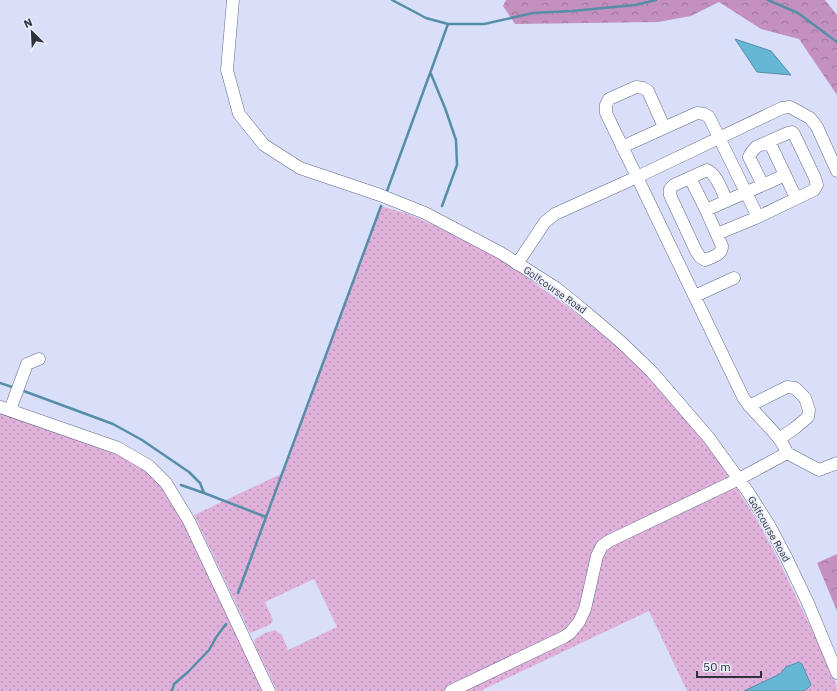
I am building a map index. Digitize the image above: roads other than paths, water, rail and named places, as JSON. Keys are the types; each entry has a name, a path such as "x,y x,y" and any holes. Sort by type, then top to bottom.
{"street":[{"name":"Golfcourse Road","path":"233,0 227,70 239,114 264,145 300,168 380,195 425,213 501,253 556,288 621,342 647,367 710,438 748,492 769,525 786,557 808,603 837,673"},
{"path":"664,128 648,91 643,88 636,87 609,98 606,105 606,113 743,397 749,406 779,439 787,453 819,470 837,462"},
{"path":"517,264 545,222 555,214 782,108 790,107 810,118 817,126 837,171"},
{"path":"622,147 697,113 704,114 709,117 758,218"},
{"path":"717,234 758,218 814,190 817,185 815,178 792,132 756,147 751,153 749,157 763,185"},
{"path":"769,141 796,198"},
{"path":"690,178 722,246 720,253 705,260 700,257 696,251 670,195 670,189 674,185 707,170 715,176 727,201"},
{"path":"706,210 785,175"},
{"path":"695,296 734,278"},
{"path":"39,359 27,364 22,380 8,406 118,448 149,466 166,482 189,521 269,691"},
{"path":"749,406 787,388 795,388 805,398 809,410 808,416 795,428 779,439"},
{"path":"451,691 570,633 579,622 585,609 597,556 602,546 609,541 739,479 787,453"}],"water":[{"path":"735,39 771,51 791,75 757,72"},
{"path":"799,662 802,664 811,685 804,691 744,691 780,674 786,667"}],"waterway":[{"path":"392,0 426,18 448,24 484,24 533,13 635,5 656,0"},
{"path":"768,0 798,13 837,42"},
{"path":"387,191 448,24"},
{"path":"431,74 456,140 457,165 442,206"},
{"path":"238,593 381,206"},
{"path":"0,383 15,388"},
{"path":"21,390 113,424 142,440 189,472 200,483 204,493 266,517"},
{"path":"181,485 204,493"},
{"path":"172,691 174,684 209,650 226,624"}]}
